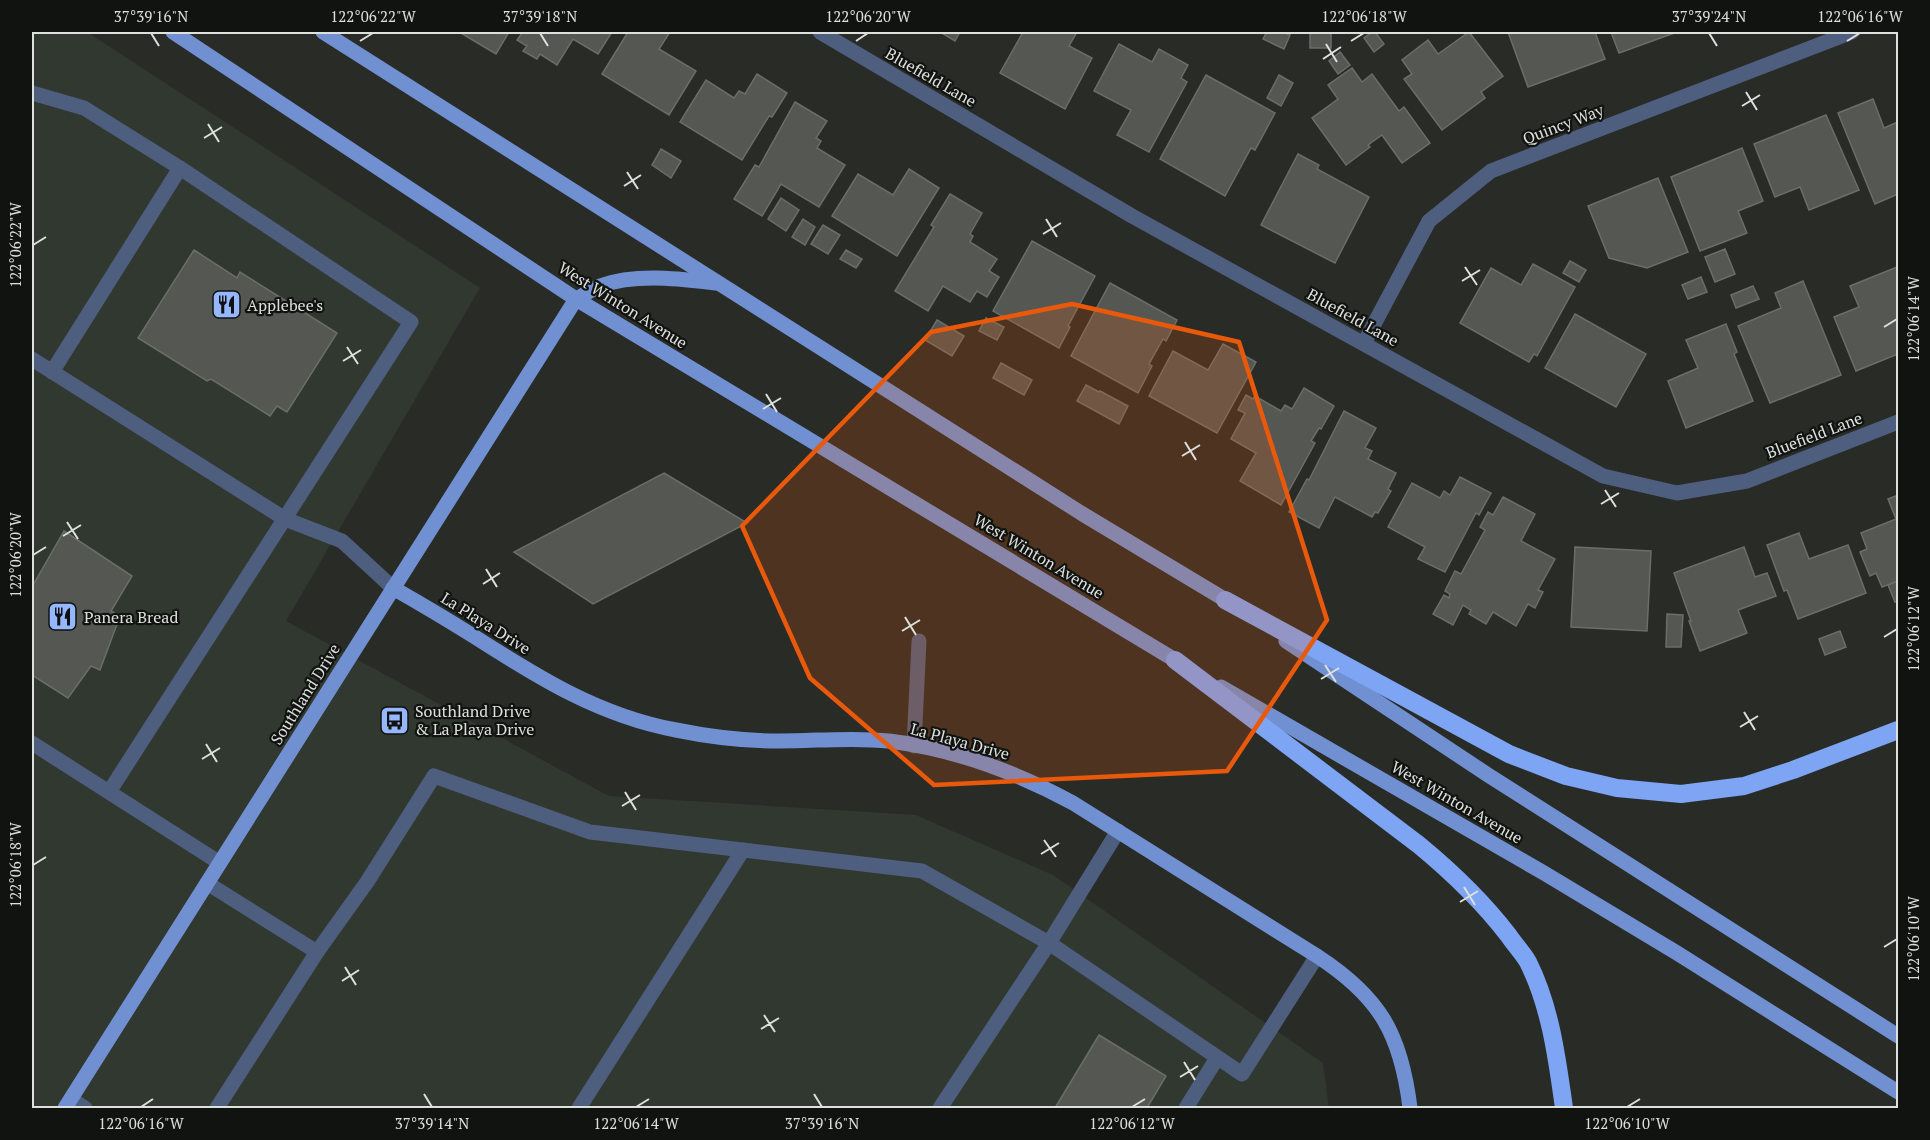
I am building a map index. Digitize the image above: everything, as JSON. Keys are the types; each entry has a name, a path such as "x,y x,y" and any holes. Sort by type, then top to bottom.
{"highway":[{"path":"1225,600 1509,754 1566,776 1617,788 1681,794 1744,786 1899,730"},
{"path":"1174,660 1419,845 1458,878 1491,912 1527,961 1541,995 1553,1032 1564,1108"}],"main road":[{"name":"West Winton Avenue","path":"173,32 576,299 1174,660 1544,873 1899,1092"},
{"path":"323,32 1081,513 1225,600 1459,756 1899,1036"},
{"path":"576,299 601,286 628,280 665,277 722,284"},
{"name":"Southland Drive","path":"68,1104 576,299"},
{"name":"La Playa Drive","path":"393,588 560,689 596,706 636,720 675,730 753,741 862,739 914,746 988,764 1032,782 1073,803 1344,975 1366,995 1389,1027 1403,1064 1410,1108"}],"street":[{"name":"Bluefield Lane","path":"820,32 1132,216 1603,476 1677,493 1747,481 1899,422"},
{"name":"Quincy Way","path":"1364,344 1429,221 1491,171 1852,32"},
{"path":"32,93 84,108 180,168 411,322 109,792"},
{"path":"52,372 180,168"},
{"path":"32,359 285,519 342,541 393,588"},
{"path":"914,746 919,641"},
{"path":"32,743 220,862"},
{"path":"217,1108 316,952 367,882 434,776 590,832 921,871 1049,943 1242,1074 1317,956"},
{"path":"940,1108 1049,943 1118,831"},
{"path":"579,1108 743,850"},
{"path":"207,883 316,952"},
{"path":"1186,1108 1217,1058"},
{"path":"68,1104 85,1108"}],"highlighted area":[{"path":"1072,304 1239,342 1327,620 1227,771 934,785 810,678 742,526 931,332"}],"shaded area":[{"path":"32,32 87,32 480,288 286,621 609,796 916,815 1053,875 1323,1063 1329,1108 32,1108"}],"building":[{"path":"459,32 509,32 496,54"},
{"path":"523,32 612,32 598,54 573,39 557,65 540,54 537,59 523,51 527,46 517,40"},
{"path":"628,32 670,32 659,49 696,71 669,115 602,74"},
{"path":"940,32 960,32 955,41"},
{"path":"1023,32 1077,32 1069,46 1092,58 1065,109 1000,73"},
{"path":"1267,32 1282,32 1290,35 1284,49 1263,39"},
{"path":"1310,32 1331,32 1331,48 1310,48"},
{"path":"1375,32 1384,44 1374,52 1364,38"},
{"path":"1469,32 1503,76 1481,92 1485,98 1442,130 1404,79 1412,74 1402,60 1428,40 1438,54"},
{"path":"1508,32 1595,32 1605,59 1528,87"},
{"path":"1611,32 1677,32 1619,53"},
{"path":"1119,44 1152,62 1159,49 1188,65 1181,78 1187,82 1149,152 1117,135 1131,110 1094,91"},
{"path":"1340,52 1350,65 1338,74 1329,61"},
{"path":"1352,68 1362,82 1372,74 1399,111 1404,107 1430,143 1402,163 1382,135 1346,165 1312,118 1338,99 1328,85"},
{"path":"757,74 787,93 772,117 769,116 742,160 680,122 706,80 734,98 739,91 745,94"},
{"path":"1206,75 1275,113 1255,150 1251,148 1225,196 1160,159"},
{"path":"1279,75 1293,83 1281,106 1267,98"},
{"path":"1873,99 1884,128 1898,122 1898,194 1875,204 1838,113"},
{"path":"795,102 827,121 816,138 821,141 817,148 845,165 819,207 781,184 762,216 734,199 755,165 759,167"},
{"path":"1826,115 1859,190 1809,210 1800,187 1775,197 1754,144"},
{"path":"1742,148 1763,201 1738,211 1747,233 1700,251 1671,177"},
{"path":"661,149 681,161 671,178 652,165"},
{"path":"1298,154 1319,165 1317,169 1369,197 1335,263 1261,225"},
{"path":"909,169 939,188 897,256 832,216 858,174 893,195"},
{"path":"1658,178 1688,252 1647,268 1609,258 1588,206"},
{"path":"950,194 982,213 970,234 973,236 970,242 997,259 989,271 999,277 987,297 977,291 970,302 943,286 928,311 895,291 934,227 931,225"},
{"path":"781,198 799,210 786,231 768,219"},
{"path":"803,219 815,227 805,245 792,237"},
{"path":"823,225 840,235 828,254 811,244"},
{"path":"1032,241 1095,276 1059,348 993,311"},
{"path":"1725,249 1735,274 1715,282 1705,257"},
{"name":"Applebee's","path":"194,250 237,278 240,272 337,333 287,412 277,406 270,416 211,379 207,381 138,338"},
{"path":"846,250 862,259 856,268 840,259"},
{"path":"1570,261 1586,270 1579,282 1563,273"},
{"path":"1533,264 1575,287 1537,356 1534,354 1529,362 1460,323 1491,268 1521,285"},
{"path":"1897,267 1898,354 1856,371 1834,317 1859,307 1850,286"},
{"path":"1701,277 1707,292 1688,299 1682,285"},
{"path":"1803,281 1841,375 1770,403 1738,326 1781,308 1775,293"},
{"path":"1110,283 1177,320 1166,341 1163,339 1149,364 1152,366 1138,393 1071,356"},
{"path":"1753,286 1759,299 1736,308 1731,295"},
{"path":"1575,314 1646,354 1616,407 1545,368"},
{"path":"986,318 1004,327 997,340 979,331"},
{"path":"937,320 964,336 952,356 925,340"},
{"path":"1726,324 1737,352 1734,354 1753,401 1686,428 1668,381 1698,368 1686,340"},
{"path":"1223,344 1256,362 1217,433 1149,396 1173,351 1208,370"},
{"path":"1001,363 1032,380 1024,395 993,378"},
{"path":"1086,385 1128,406 1119,424 1077,401"},
{"path":"1304,388 1334,406 1311,441 1315,443 1281,505 1240,481 1256,453 1231,439 1245,413 1238,410 1246,395 1253,399 1255,396 1281,411 1285,405 1292,409"},
{"path":"1344,411 1376,428 1365,448 1372,451 1368,459 1396,473 1388,489 1391,491 1378,513 1375,512 1372,517 1335,497 1319,528 1289,512 1307,479 1309,480"},
{"path":"664,473 747,523 593,604 514,552"},
{"path":"1460,477 1491,493 1479,515 1476,513 1445,572 1418,559 1425,547 1388,527 1412,483 1440,498 1444,491 1450,495"},
{"path":"1898,495 1898,581 1882,587 1876,573 1870,576 1860,552 1867,549 1861,533 1896,519 1888,499"},
{"path":"1503,497 1535,514 1521,541 1555,559 1538,590 1543,592 1535,608 1528,604 1516,626 1493,612 1486,624 1469,614 1471,610 1463,605 1453,625 1433,614 1444,595 1449,598 1450,594 1445,591 1455,571 1461,574 1485,530 1480,527 1488,512 1493,515"},
{"path":"64,531 132,576 111,611 120,616 100,670 91,666 68,698 32,675 32,587"},
{"path":"1799,533 1809,559 1848,545 1866,593 1798,619 1787,590 1784,591 1767,545"},
{"path":"1575,547 1651,551 1647,631 1571,627"},
{"path":"1744,547 1755,577 1767,573 1776,596 1738,610 1747,633 1700,651 1674,573"},
{"path":"1898,581 1898,601 1895,602 1888,585"},
{"path":"1667,614 1683,615 1681,647 1666,647"},
{"path":"1840,631 1846,647 1825,655 1819,639"},
{"path":"1099,1035 1166,1076 1147,1108 1055,1108"}],"place":[{"name":"Applebee's","path":"226,305"},
{"name":"Panera Bread","path":"63,617"},
{"name":"Southland Drive & La Playa Drive","path":"394,720"}]}
